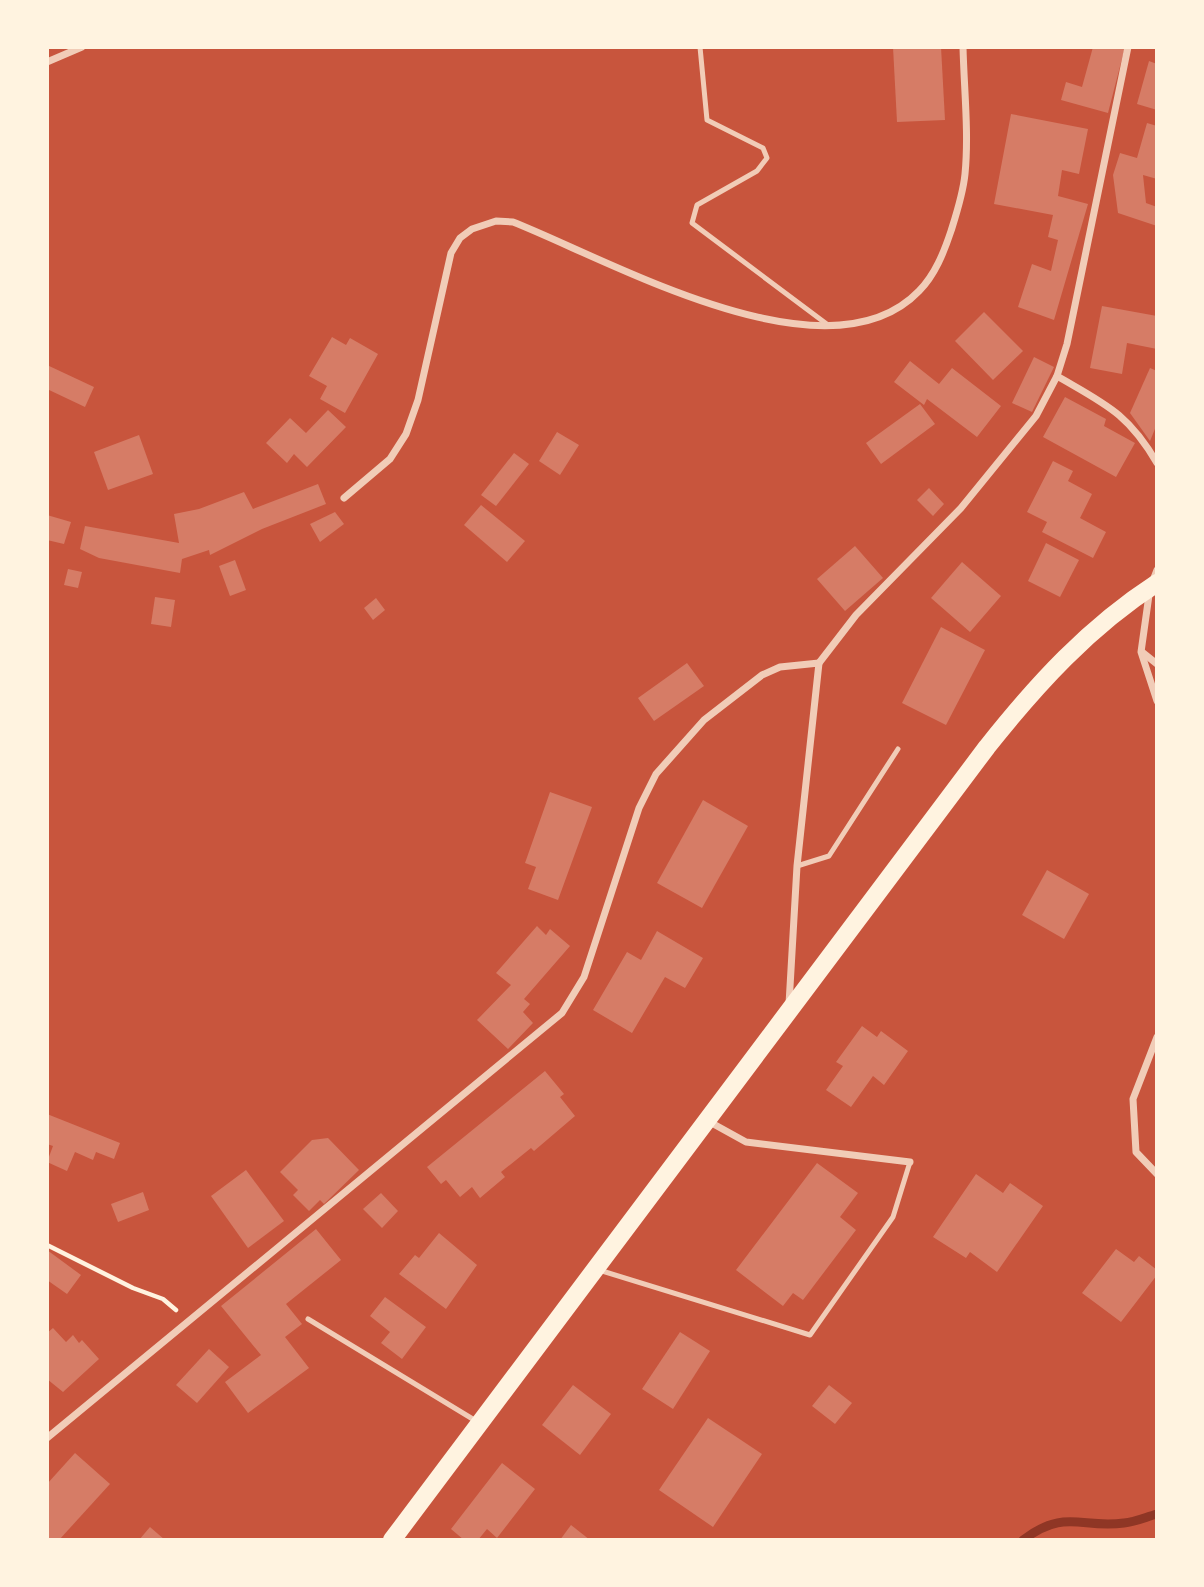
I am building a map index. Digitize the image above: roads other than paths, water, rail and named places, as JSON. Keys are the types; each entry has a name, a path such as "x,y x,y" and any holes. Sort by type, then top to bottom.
{"main road":[{"path":"392,1540 1038,684 1095,628 1153,585"}],"street":[{"path":"47,62 82,47"},
{"path":"344,498 390,459 406,434 418,400 447,265 460,238 483,224 513,222 660,286 737,312 798,325 865,321 896,308 919,292 934,271 960,202 965,173 963,47"},
{"path":"789,1012 797,866 819,663 856,615 961,508 1036,416 1057,376 1128,47"},
{"path":"1057,376 1121,414 1145,442 1157,463"},
{"path":"1157,570 1141,652 1157,701"},
{"path":"1141,652 1157,664"},
{"path":"47,1438 562,1013 583,977 639,808 656,774 704,720 762,675 780,667 819,663"},
{"path":"1157,1037 1133,1099 1136,1152 1157,1174"},
{"path":"707,1120 746,1142 910,1163"}],"lane":[{"path":"700,47 707,120 763,148 767,158 757,171 713,193 696,205 692,223 828,325"},
{"path":"797,866 829,856 898,749"},
{"path":"596,1269 810,1335 893,1217 910,1163"},
{"path":"308,1319 479,1423"}],"waterway":[{"path":"1023,1540 1038,1530 1062,1522 1124,1523 1157,1514"}]}
